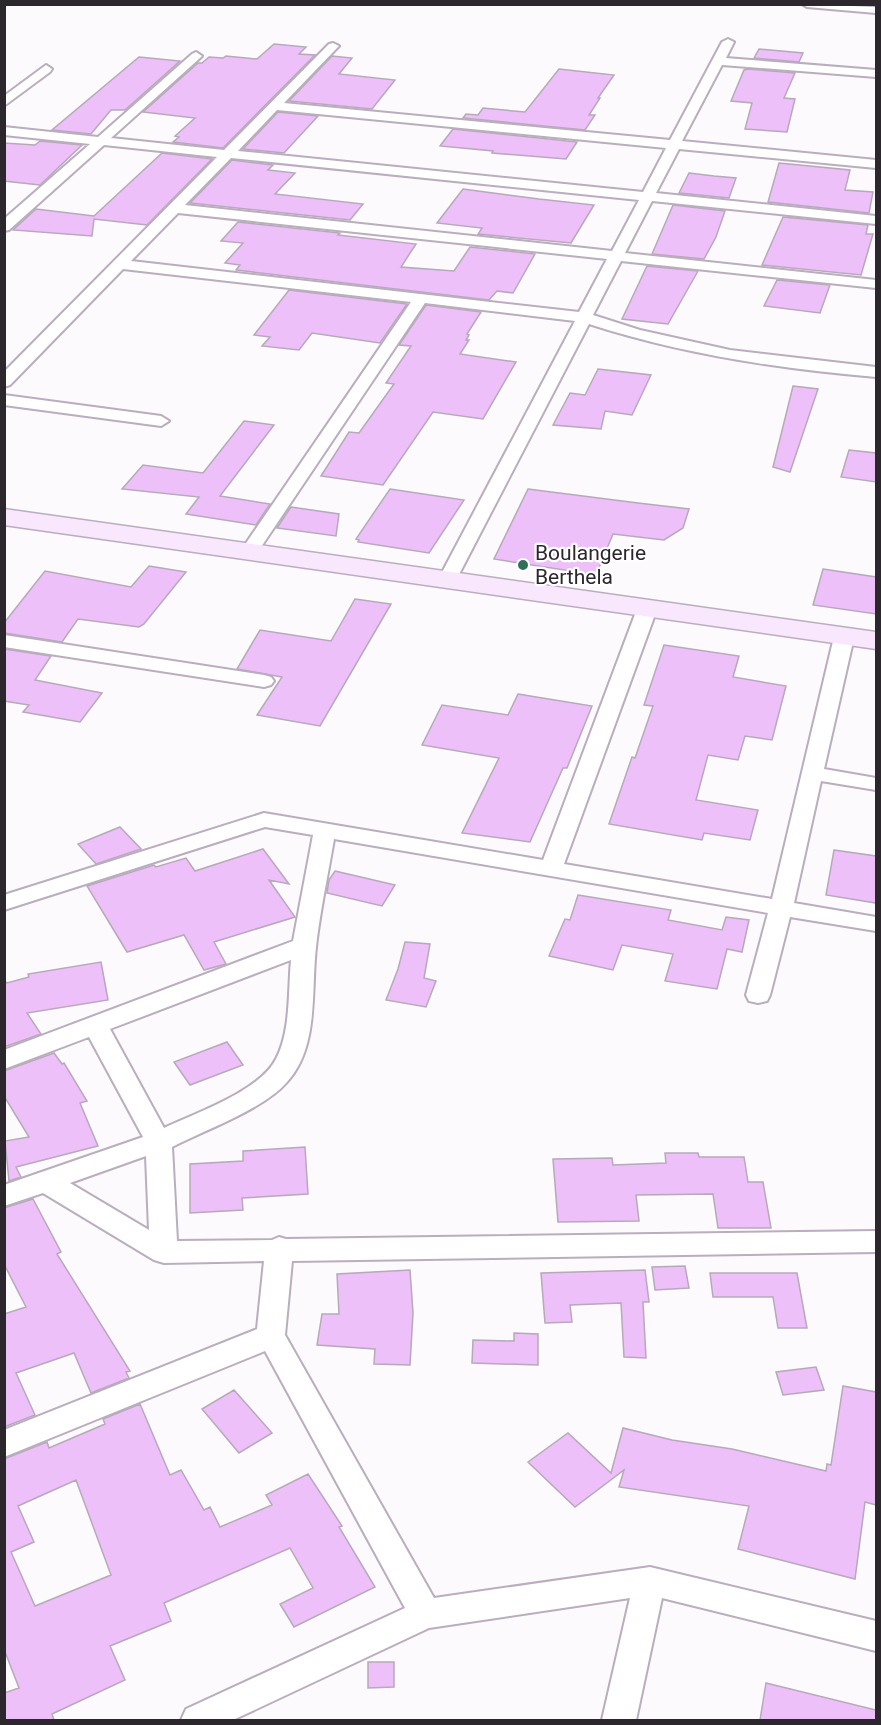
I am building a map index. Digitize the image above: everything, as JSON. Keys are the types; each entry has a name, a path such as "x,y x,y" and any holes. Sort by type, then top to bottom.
{"main road":[{"path":"4,517 876,641"}],"street":[{"path":"807,4 876,10"},
{"path":"447,580 728,42"},
{"path":"4,382 333,46"},
{"path":"4,226 196,56"},
{"path":"718,61 876,74"},
{"path":"4,102 46,69"},
{"path":"274,106 876,164"},
{"path":"4,132 876,220"},
{"path":"174,208 876,284"},
{"path":"120,264 584,317 636,334 730,355 876,372"},
{"path":"249,552 421,298"},
{"path":"4,400 161,421"},
{"path":"551,868 647,609"},
{"path":"758,995 781,908 844,636"},
{"path":"4,641 264,681"},
{"path":"812,773 876,784"},
{"path":"4,903 264,820 876,924"},
{"path":"4,1196 159,1142 258,1093 278,1076 289,1060 297,1031 304,946 325,830"},
{"path":"4,1060 304,946"},
{"path":"95,1025 159,1142 164,1252"},
{"path":"46,1182 164,1252 279,1248 876,1241"},
{"path":"279,1248 271,1336 426,1614"},
{"path":"4,1444 271,1336"},
{"path":"619,1720 650,1581"},
{"path":"198,1720 426,1614 650,1581 876,1636"}],"building":[{"path":"274,44 306,47 299,54 315,55 223,148 173,142 179,137 175,136 195,118 143,112 198,63 202,63 209,57 257,59"},
{"path":"759,49 803,53 799,62 754,58"},
{"path":"332,56 352,58 339,74 395,80 372,109 289,101"},
{"path":"139,57 180,61 125,110 111,110 91,134 52,130"},
{"path":"559,69 614,75 589,115 595,115 585,130 463,118 466,114 478,115 483,108 525,112"},
{"path":"744,70 795,73 784,98 795,99 787,132 745,129 752,103 731,101"},
{"path":"278,112 318,116 284,153 243,149"},
{"path":"453,129 577,142 566,159 440,146"},
{"path":"40,141 82,145 40,185 4,181 4,143 35,145"},
{"path":"162,153 212,159 147,225 94,219 92,236 13,230 36,209 94,216"},
{"path":"232,160 273,165 268,170 295,173 275,194 363,204 350,220 190,203"},
{"path":"779,163 850,170 845,190 873,192 869,213 768,202"},
{"path":"689,173 736,178 729,198 679,193"},
{"path":"463,189 594,205 571,243 478,234 482,228 437,223"},
{"path":"673,205 725,211 716,237 704,259 652,254"},
{"path":"783,217 868,225 866,234 873,234 861,275 762,265"},
{"path":"238,222 416,244 401,267 454,271 470,247 535,254 513,293 497,291 489,300 236,270 240,265 225,263 243,243 221,241"},
{"path":"647,266 698,271 668,324 622,319"},
{"path":"777,280 830,285 820,313 764,306"},
{"path":"289,290 407,304 380,343 312,333 299,350 262,346 270,337 254,335"},
{"path":"426,305 481,312 467,334 469,335 466,340 469,340 460,354 516,362 483,419 433,412 383,485 321,476 349,432 359,433 394,384 386,383 411,346 399,345"},
{"path":"598,369 651,375 632,415 605,411 601,429 553,425 570,393 585,395"},
{"path":"793,386 818,389 790,472 773,467"},
{"path":"244,421 274,425 220,496 270,504 256,525 186,514 199,497 122,489 143,465 203,473"},
{"path":"849,450 876,453 876,482 841,477"},
{"path":"390,489 464,500 429,553 358,542 359,540 356,539"},
{"path":"528,489 689,509 683,528 664,540 613,534 596,575 494,559"},
{"path":"291,507 339,514 336,536 277,528"},
{"path":"149,566 186,572 144,624 139,627 78,619 62,642 4,633 4,623 45,571 131,587"},
{"path":"823,569 876,577 876,614 813,605"},
{"path":"355,599 391,604 320,726 257,715 282,677 237,669 260,630 331,641"},
{"path":"664,645 739,656 733,677 786,686 772,740 745,736 738,760 708,755 696,800 758,810 750,840 704,833 702,840 609,824 632,757 635,758 653,706 644,705"},
{"path":"4,649 51,656 35,680 102,693 80,722 23,712 29,705 4,701"},
{"path":"518,694 592,706 567,768 563,768 530,842 462,833 499,758 422,745 442,705 508,715"},
{"path":"120,827 141,849 96,864 78,844"},
{"path":"263,849 289,884 269,880 295,917 214,942 226,964 204,970 184,935 127,952 87,886 154,865 156,867 186,858 195,871"},
{"path":"834,850 876,856 876,903 826,895"},
{"path":"335,871 395,885 382,906 327,893 329,880"},
{"path":"578,895 671,910 668,920 722,930 726,917 749,920 742,952 727,949 717,989 665,981 673,954 622,945 613,970 549,956 565,919 570,920"},
{"path":"405,942 430,944 424,978 436,981 426,1007 386,1000"},
{"path":"101,962 108,1000 27,1013 41,1034 4,1047 4,980 7,983 29,977 28,974"},
{"path":"227,1042 243,1065 190,1085 174,1062"},
{"path":"54,1053 62,1064 64,1063 87,1101 80,1103 98,1146 16,1167 21,1177 9,1181 5,1141 29,1137 4,1096 4,1071"},
{"path":"305,1147 308,1194 242,1198 243,1210 190,1213 190,1164 243,1161 243,1151"},
{"path":"665,1153 698,1153 699,1157 744,1157 748,1182 763,1182 771,1228 718,1228 713,1194 636,1195 639,1221 558,1222 553,1159 612,1158 613,1165 666,1163"},
{"path":"33,1199 61,1252 57,1254 130,1371 126,1372 129,1378 91,1393 74,1353 16,1373 35,1415 4,1427 4,1314 26,1307 4,1264 4,1208"},
{"path":"685,1266 689,1288 655,1290 652,1267"},
{"path":"410,1270 413,1313 410,1365 374,1364 375,1349 317,1345 322,1314 339,1314 337,1274"},
{"path":"645,1270 649,1302 643,1302 646,1358 624,1357 621,1303 570,1305 572,1322 545,1323 541,1273"},
{"path":"710,1273 797,1273 807,1328 778,1328 773,1297 713,1297"},
{"path":"514,1333 538,1334 538,1365 472,1363 473,1340 514,1341"},
{"path":"816,1367 824,1390 783,1395 776,1372"},
{"path":"843,1386 876,1392 876,1505 865,1502 855,1579 738,1549 749,1506 619,1487 624,1470 575,1507 528,1462 568,1433 611,1473 623,1428 672,1440 732,1449 826,1471 827,1464 831,1465"},
{"path":"234,1390 272,1433 239,1453 202,1409"},
{"path":"140,1404 170,1475 181,1470 204,1510 210,1507 220,1527 272,1505 266,1495 308,1474 342,1526 339,1527 375,1587 294,1627 280,1604 313,1588 290,1548 164,1603 171,1621 110,1646 125,1680 52,1714 54,1720 4,1720 4,1693 19,1688 4,1649 4,1459 47,1442 49,1448 105,1424 103,1419","holes":["76,1480 111,1575 35,1606 11,1552 34,1542 18,1506"]},
{"path":"368,1662 394,1662 394,1687 368,1688"},
{"path":"766,1683 876,1710 876,1720 760,1720"}],"place":[{"name":"Boulangerie Berthela","path":"523,565"}]}
